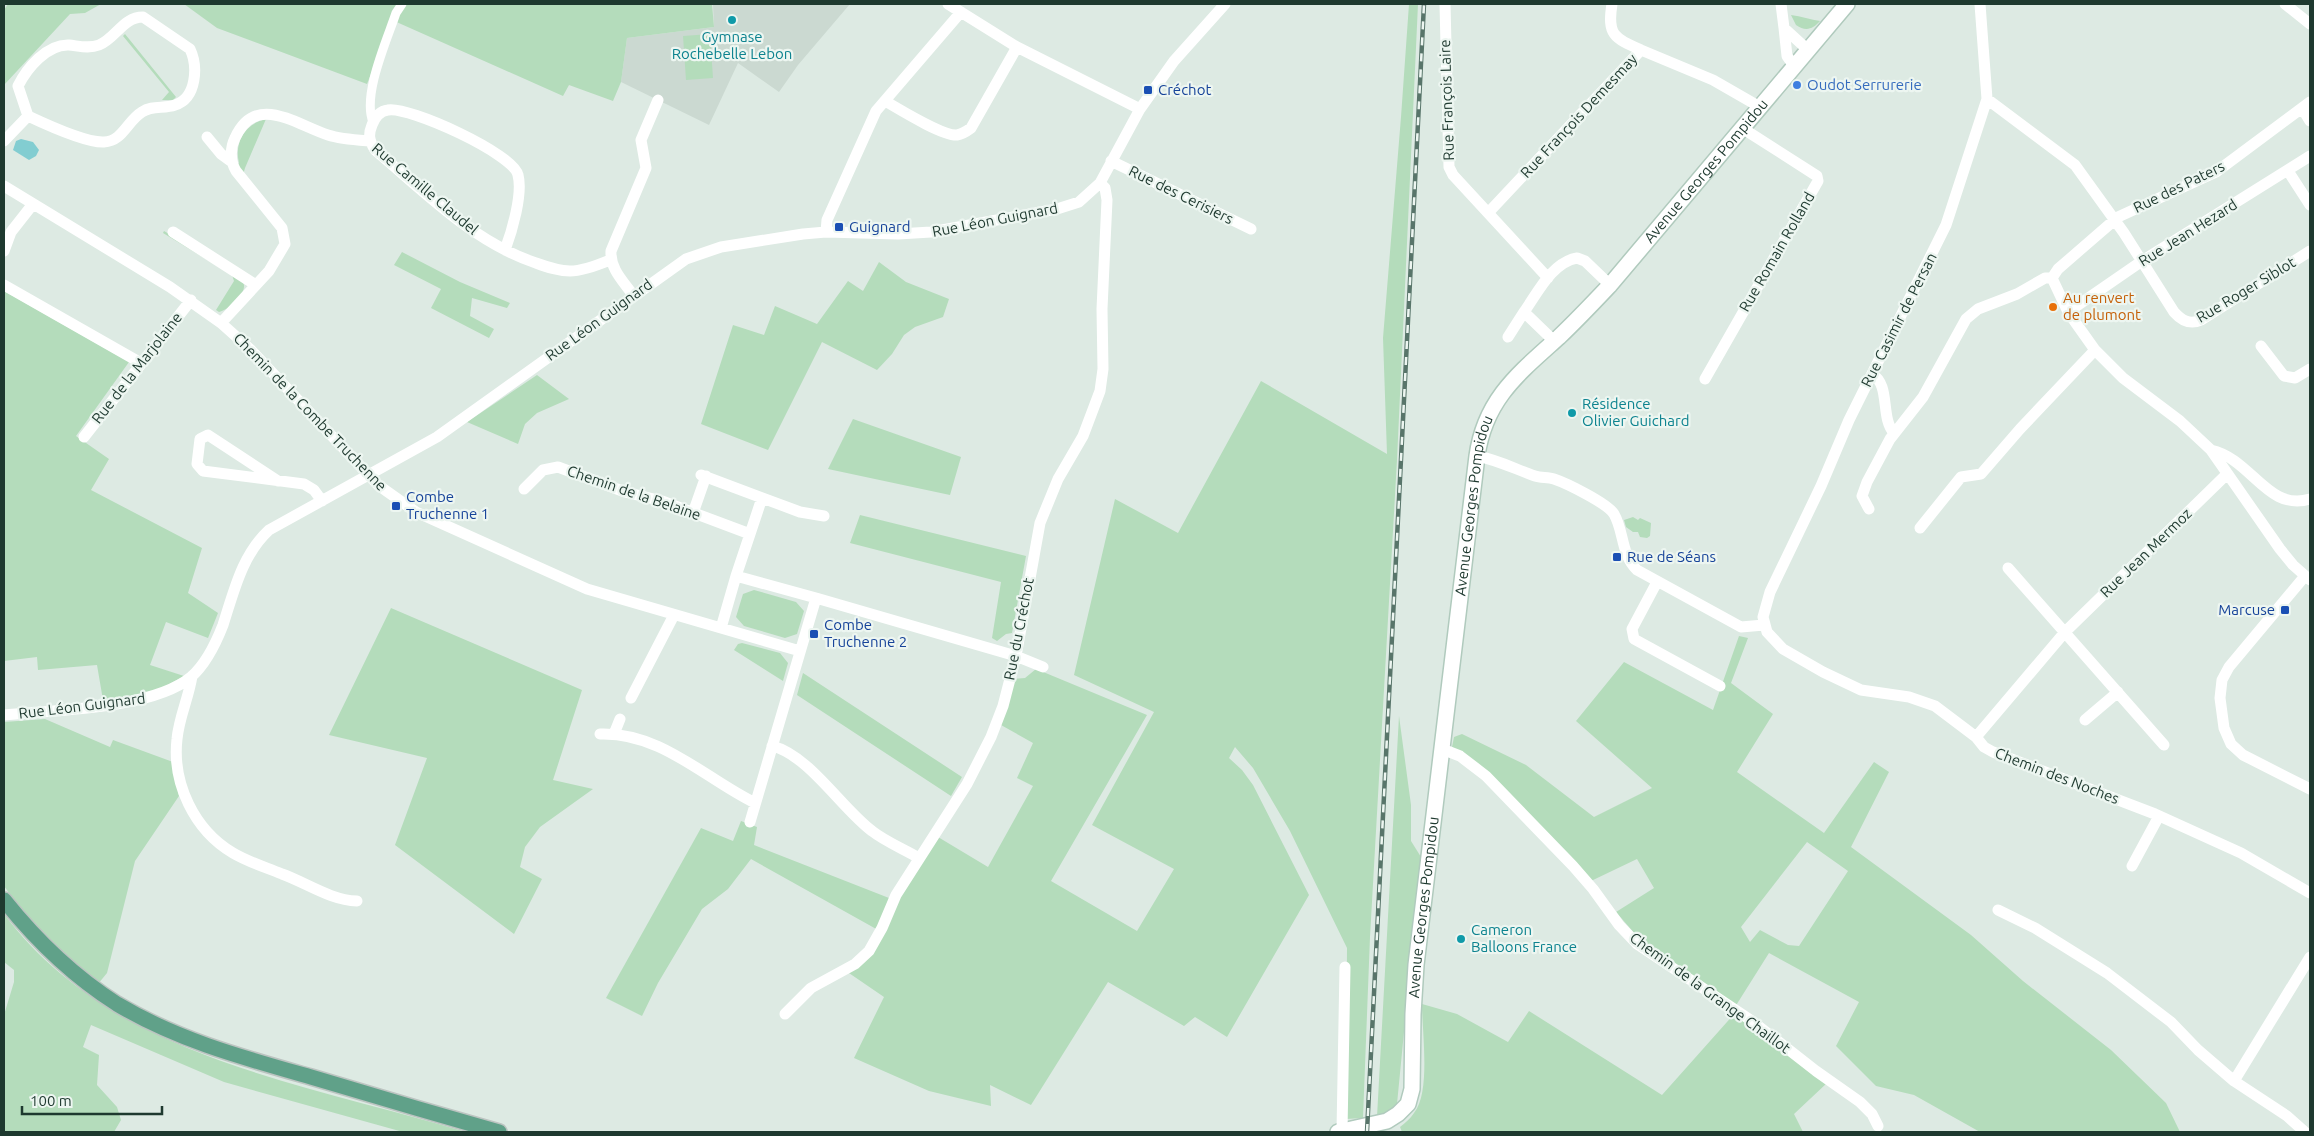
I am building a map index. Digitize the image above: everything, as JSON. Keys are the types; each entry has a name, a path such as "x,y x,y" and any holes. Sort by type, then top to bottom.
{"main road":[{"name":"Avenue Georges Pompidou","path":"1340,1132 1379,1124 1393,1118 1404,1109 1412,1089 1414,983 1476,456 1484,426 1501,394 1517,374 1554,341 1610,285 1847,4"},
{"path":"4,900 46,948 74,973 116,1003 159,1026 240,1057 499,1132"}],"street":[{"path":"373,122 371,116 372,82 396,13 402,4"},
{"path":"948,4 1017,47 1140,109"},
{"name":"Rue Léon Guignard","path":"4,715 147,699 172,689 192,676 209,655 220,632 241,571 257,542 275,526 438,437 676,265 709,250 762,239 826,232 898,234 931,232 1068,206 1084,198 1100,183 1140,109 1174,61 1225,4"},
{"name":"Rue François Laire","path":"1445,4 1448,167 1453,175 1548,278"},
{"path":"1612,4 1610,25 1615,36 1641,50"},
{"path":"1781,4 1787,56 1794,66"},
{"name":"Rue Casimir de Persan","path":"1764,625 1764,611 1770,592 1872,374 1943,233 1987,99 1980,4"},
{"path":"2285,4 2310,24"},
{"path":"826,232 827,220 876,111 961,12"},
{"path":"143,17 185,43 192,54 196,72 194,81 184,101 174,106 152,108 141,112 120,135 111,141 93,141 28,116 18,86 50,48 58,45 89,48 98,46 107,41 128,21 143,17"},
{"path":"1784,28 1808,50"},
{"path":"885,101 905,113 950,134 964,133 971,128 1017,47"},
{"name":"Rue François Demesmay","path":"1488,213 1641,50 1713,80 1760,107"},
{"name":"Rue Roger Siblot","path":"1987,99 2075,165 2142,261 2178,317 2184,321 2201,320 2310,251"},
{"path":"633,295 614,269 610,260 611,251 646,168 641,140 658,100"},
{"path":"2306,105 2310,121"},
{"name":"Rue des Paters","path":"2052,278 2058,268 2114,220 2216,172 2306,105"},
{"name":"Rue Camille Claudel","path":"505,250 516,213 518,175 514,165 475,140 445,126 398,110 385,110 380,113 373,122 369,141 375,150 461,223 505,250 560,270 580,270 610,260"},
{"path":"222,323 269,271 284,249 285,238 282,228 236,171 232,162 233,141 238,131 247,121 267,113 277,114 334,137 369,141"},
{"path":"4,141 28,116"},
{"name":"Rue Romain Rolland","path":"1705,379 1818,181 1817,176 1742,128"},
{"path":"207,137 221,154 232,162"},
{"name":"Rue Jean Hezard","path":"2068,312 2142,261 2310,156"},
{"name":"Rue des Cerisiers","path":"1111,161 1251,229"},
{"path":"2288,171 2310,205"},
{"name":"Rue du Créchot","path":"784,1014 811,988 855,964 869,951 882,928 896,896 968,784 991,737 1003,706 1016,656 1040,523 1058,479 1083,436 1100,392 1107,200 1105,188 1100,183"},
{"name":"Chemin de la Combe Truchenne","path":"4,186 191,300 222,323 250,349 390,494 432,520 587,589 800,651"},
{"path":"4,251 11,232 33,204"},
{"path":"173,232 256,285"},
{"path":"1508,337 1548,278 1567,261 1577,258 1585,261 1610,285"},
{"path":"1869,509 1862,496 1874,468 1894,433 1919,403 1959,330 1972,312 2018,294 2045,278 2052,278 2068,312 2095,350 2123,378 2180,422 2211,450 2289,560 2308,578 2229,667 2222,680 2220,698 2224,728 2235,750 2310,788"},
{"path":"4,285 141,363"},
{"name":"Rue de la Marjolaine","path":"84,437 191,300"},
{"path":"1524,312 1554,341"},
{"path":"2261,346 2284,376 2295,378 2310,369"},
{"path":"1920,528 1961,477 1981,474 2095,350"},
{"path":"1872,374 1880,384 1888,423 1894,433"},
{"path":"278,481 208,435 200,440 197,464 203,471 307,486 318,494 322,501"},
{"path":"2211,450 2229,456 2282,500 2295,503 2310,499"},
{"path":"1476,456 1504,463 1538,477 1556,480 1607,507 1616,519 1630,564 1658,582 1741,627 1764,625"},
{"name":"Chemin de la Belaine","path":"524,489 543,470 558,467 625,492 662,501 750,534"},
{"name":"Rue Jean Mermoz","path":"1976,737 2065,632 2227,474"},
{"path":"693,513 704,476 800,512 824,516"},
{"path":"721,628 762,498"},
{"path":"2008,568 2164,745"},
{"path":"736,576 1016,656 1042,667"},
{"path":"1658,582 1632,629 1634,639 1720,686"},
{"path":"750,822 816,598"},
{"path":"631,698 674,615"},
{"name":"Chemin des Noches","path":"1764,625 1766,632 1777,644 1823,672 1867,692 1909,696 1928,702 1942,710 1976,737 1984,747 1993,752 2159,816 2241,853 2310,892"},
{"path":"192,676 178,729 176,749 181,785 195,817 218,842 249,861 337,897 357,901"},
{"path":"2085,720 2118,692"},
{"path":"614,734 620,719"},
{"path":"600,734 614,734 646,740 668,750 732,791 755,803"},
{"path":"772,746 787,752 820,779 871,831 919,858"},
{"name":"Chemin de la Grange Chaillot","path":"1442,749 1452,751 1465,759 1504,794 1573,866 1593,889 1619,925 1637,944 1752,1021 1816,1071 1860,1102 1872,1114 1878,1126"},
{"path":"2132,866 2159,816"},
{"path":"1998,910 2024,922 2108,973 2171,1022 2198,1050 2234,1081 2287,1116 2305,1132"},
{"path":"2234,1081 2310,957"},
{"path":"1340,1132 1345,967"}],"shaded area":[{"path":"713,4 850,4 798,65 779,92 738,63 709,125 621,82 627,38 714,27"}],"green space":[{"path":"8,4 101,4 85,13 70,14 4,85 4,10"},
{"path":"184,4 712,4 714,27 627,38 621,82 613,101 569,85 563,96 392,20 367,84 217,28"},
{"path":"1409,4 1418,4 1397,460 1370,937 1363,1118 1346,1119 1347,948 1290,831 1253,768 1235,747 1229,758 1242,770 1253,785 1309,895 1227,1037 1195,1017 1184,1026 1108,982 1031,1105 990,1085 991,1106 929,1091 854,1058 884,997 846,971 856,965 938,837 988,867 1033,786 1017,778 1033,743 1001,725 1014,679 1025,678 1036,669 1147,715 1051,881 1137,931 1174,869 1092,825 1154,712 1074,675 1115,499 1178,533 1261,381 1387,454 1383,338"},
{"path":"1791,15 1820,21 1812,28 1806,29 1796,25"},
{"path":"125,34 176,97 173,100 162,100 169,92 123,36"},
{"path":"710,34 713,78 686,80 683,36"},
{"path":"266,119 243,175 237,164 239,163 238,148 240,141 252,125"},
{"path":"164,231 237,274 244,285 239,298 223,311 219,312 216,310 234,281 232,275 163,233"},
{"path":"402,252 460,282 510,303 507,308 472,298 470,316 494,329 489,338 431,308 441,289 394,265"},
{"path":"879,262 906,282 949,299 943,317 915,327 904,335 892,354 877,370 822,342 768,450 701,424 733,325 764,335 775,306 817,324 848,281 863,291"},
{"path":"4,291 129,362 76,436 109,459 91,490 202,548 188,593 218,613 208,638 166,622 150,665 184,676 151,694 103,700 97,665 38,670 37,657 4,661"},
{"path":"537,375 569,399 537,413 525,424 518,444 467,422"},
{"path":"853,419 961,457 950,495 828,469"},
{"path":"860,515 1026,556 1012,633 1006,634 997,641 992,638 1001,582 850,543"},
{"path":"1633,517 1651,523 1650,536 1647,538 1640,537 1638,532 1633,532 1626,527 1624,520"},
{"path":"754,590 796,602 804,611 797,634 785,638 744,626 736,617 743,594"},
{"path":"391,608 582,690 553,780 593,789 540,827 525,847 520,867 542,879 514,934 395,845 427,758 329,735"},
{"path":"1739,636 1748,638 1731,683 1773,714 1737,772 1824,833 1874,762 1889,772 1851,847 1971,935 2023,981 2111,1050 2166,1103 2180,1132 1980,1132 1914,1095 1876,1086 1836,1046 1859,1002 1769,953 1735,1007 1642,942 1616,912 1654,888 1637,859 1591,881 1452,747 1454,737 1462,734 1526,765 1594,817 1652,788 1576,721 1624,662 1713,710","holes":["1807,842 1848,871 1799,946 1788,945 1760,930 1750,942 1741,927"]},
{"path":"742,643 780,653 788,663 783,681 734,650 738,644"},
{"path":"803,673 962,777 951,796 797,695"},
{"path":"1399,716 1411,805 1411,841 1421,857 1397,1104 1382,1116 1377,1117"},
{"path":"45,719 110,747 113,740 173,762 179,796 135,861 107,973 98,984 39,934 4,886 4,722"},
{"path":"741,821 757,827 754,845 889,898 878,930 751,859 728,889 702,909 658,983 642,1016 606,998 701,828 733,841"},
{"path":"4,914 48,963 99,1002 155,1033 215,1059 277,1079 466,1132 403,1132 224,1082 91,1025 83,1047 99,1055 97,1085 117,1107 121,1120 114,1132 4,1132 4,1015 14,982 14,970 4,962"},
{"path":"1422,1004 1457,1014 1508,1042 1529,1011 1662,1095 1735,1013 1827,1083 1794,1114 1803,1132 1402,1132 1400,1127 1414,1113 1422,1091 1424,1061"}],"water":[{"path":"21,139 33,142 39,150 36,156 29,160 13,150 16,141"}],"railway":[{"path":"1367,1132 1424,4"}],"place":[{"name":"Gymnase Rochebelle Lebon","path":"732,20"},
{"name":"Oudot Serrurerie","path":"1797,85"},
{"name":"Créchot","path":"1148,90"},
{"name":"Guignard","path":"839,227"},
{"name":"Au renvert de plumont","path":"2053,307"},
{"name":"Résidence Olivier Guichard","path":"1572,413"},
{"name":"Combe Truchenne 1","path":"396,506"},
{"name":"Rue de Séans","path":"1617,557"},
{"name":"Marcuse","path":"2285,610"},
{"name":"Combe Truchenne 2","path":"814,634"},
{"name":"Cameron Balloons France","path":"1461,939"}]}
